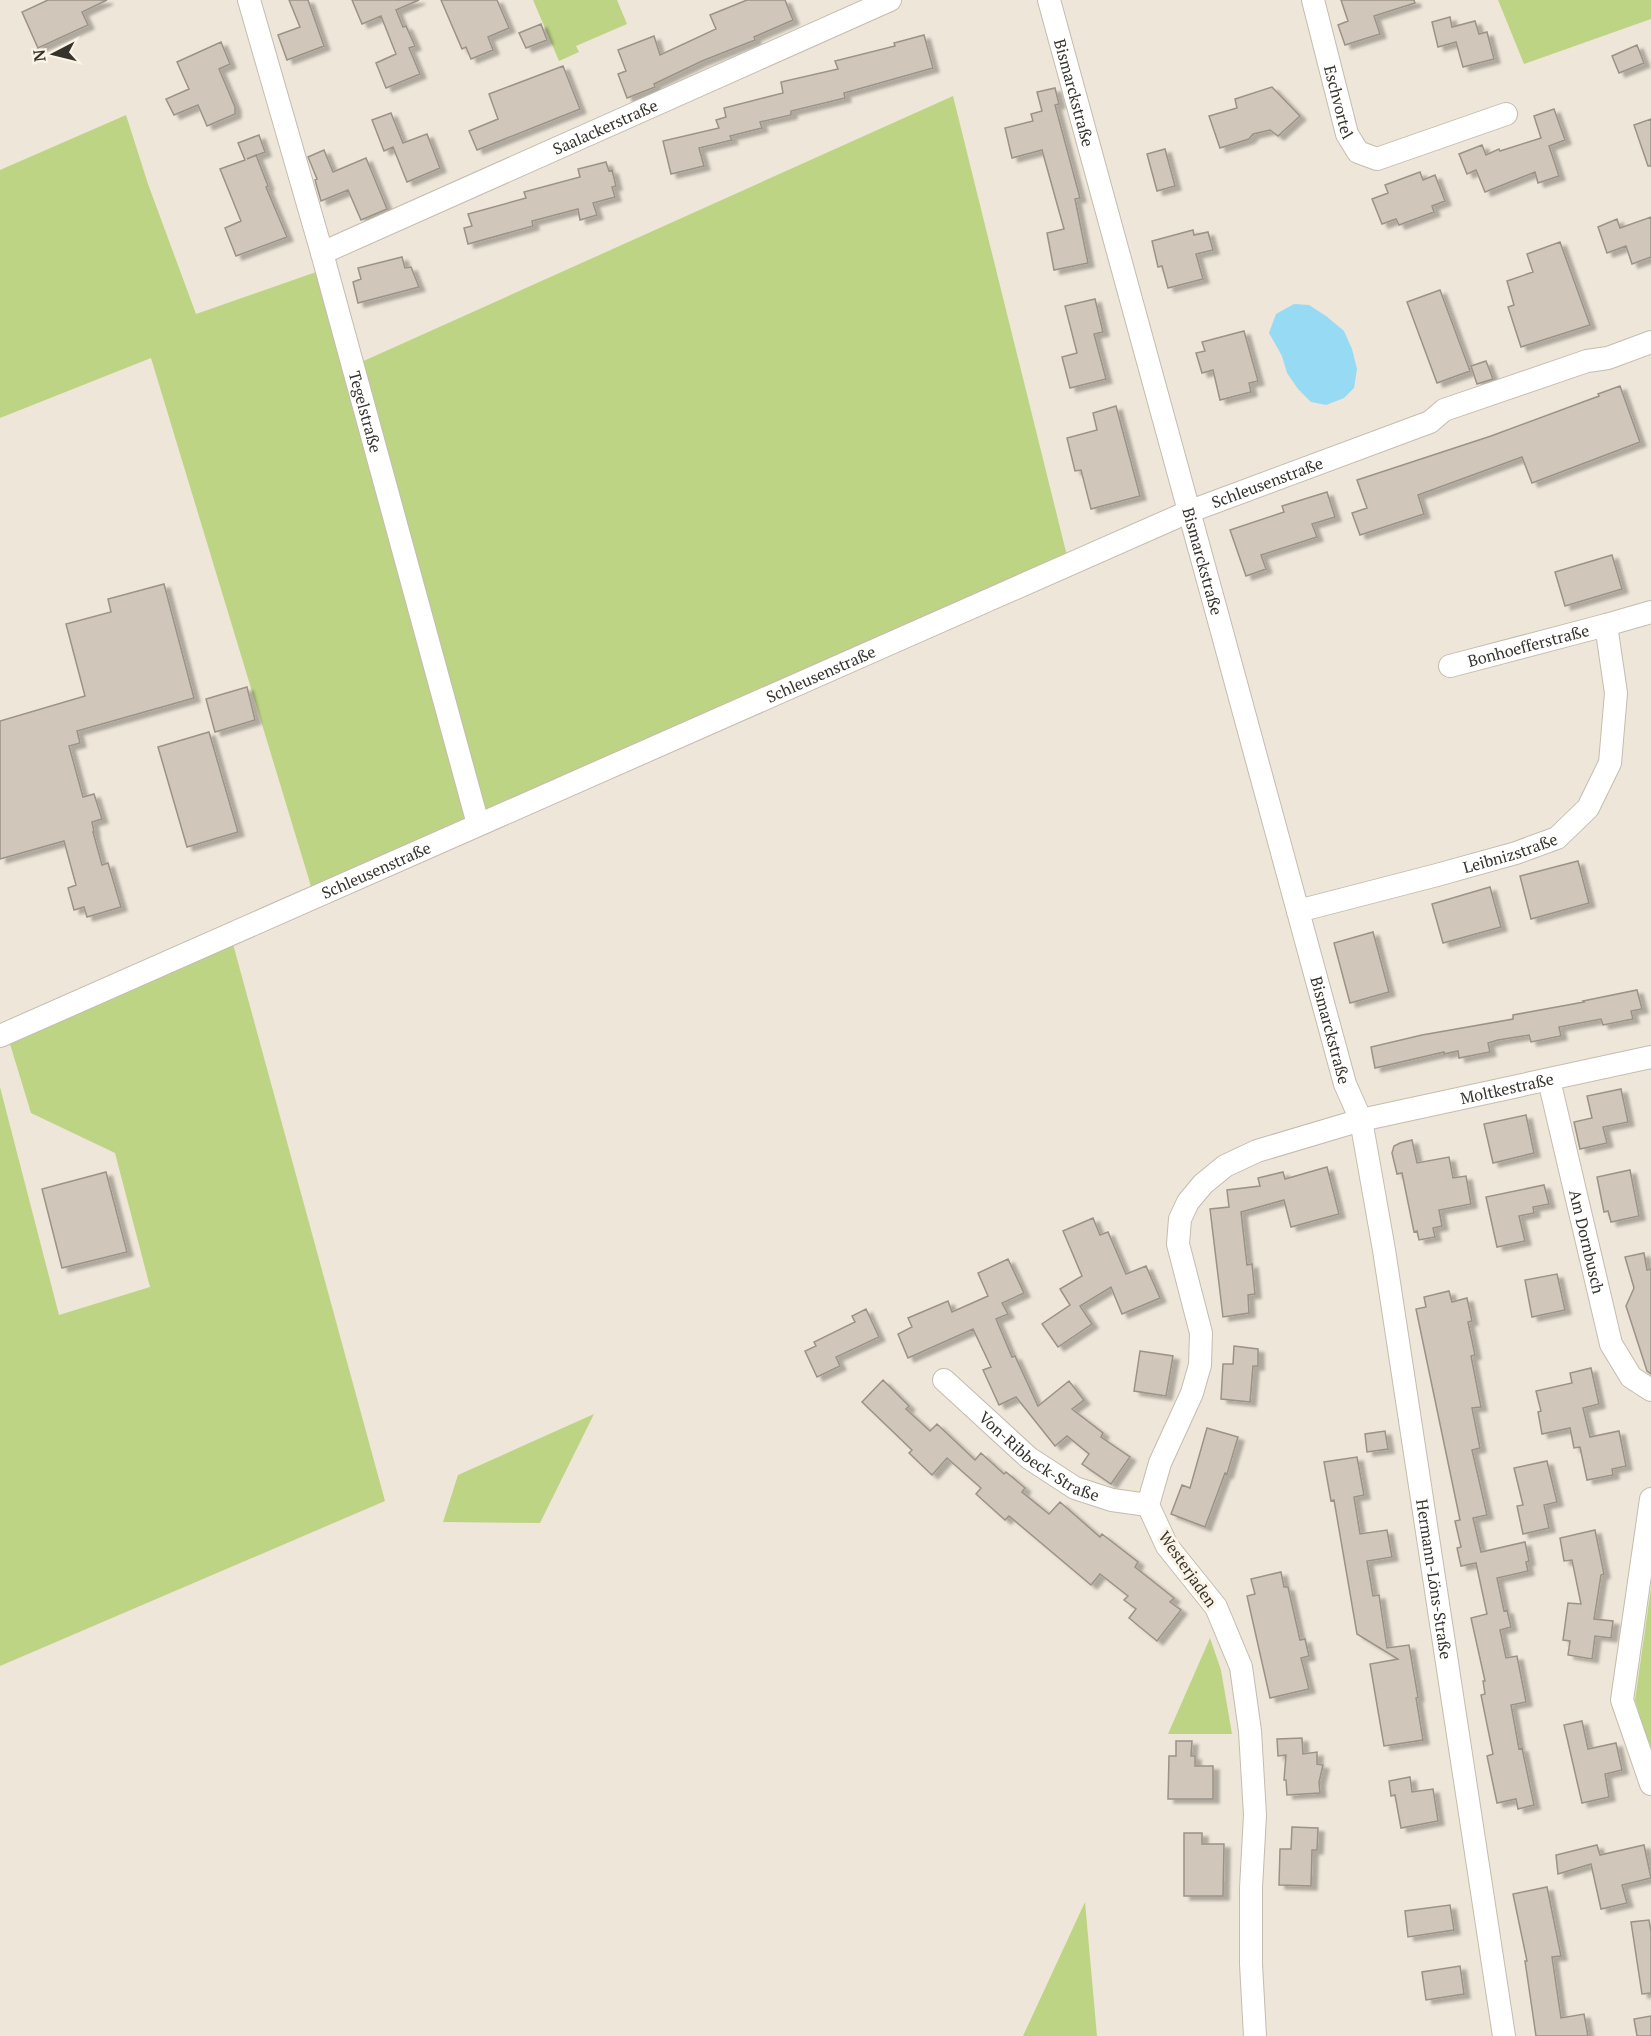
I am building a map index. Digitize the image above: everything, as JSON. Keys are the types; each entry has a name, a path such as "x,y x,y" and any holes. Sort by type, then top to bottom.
{"street":[{"name":"Tegelstraße","path":"249,0 322,253 478,825"},
{"name":"Saalackerstraße","path":"322,253 890,0"},
{"name":"Bismarckstraße","path":"1049,0 1345,1084 1361,1120"},
{"name":"Eschvortel","path":"1313,0 1347,134 1358,152 1377,159 1506,114"},
{"name":"Schleusenstraße","path":"0,1036 1188,512 1430,422 1444,410 1587,361 1608,358 1651,342"},
{"path":"1606,625 1651,612"},
{"name":"Leibnizstraße","path":"1298,911 1516,853 1557,838 1588,808 1610,763 1616,693 1606,625"},
{"name":"Bonhoefferstraße","path":"1450,666 1606,625"},
{"name":"Moltkestraße","path":"1361,1120 1651,1057"},
{"name":"Am Dornbusch","path":"1549,1080 1611,1344 1632,1377 1651,1390"},
{"path":"1148,1505 1160,1462 1192,1393 1200,1365 1201,1333 1178,1244 1180,1219 1188,1202 1203,1184 1225,1166 1257,1150 1361,1120"},
{"name":"Hermann-Löns-Straße","path":"1361,1120 1384,1250 1504,2036"},
{"name":"Von-Ribbeck-Straße","path":"944,1380 1029,1458 1075,1488 1112,1500 1148,1505"},
{"path":"1651,1499 1622,1700 1651,1784"},
{"name":"Westerjaden","path":"1148,1505 1167,1546 1216,1607 1241,1667 1250,1731 1256,1815 1251,1888 1251,1964 1255,2036"}],"green space":[{"path":"533,0 617,0 627,24 576,46 579,52 559,61"},
{"path":"1498,0 1651,0 1651,19 1524,64"},
{"path":"953,96 1072,576 317,906 151,358 0,418 0,170 126,115 148,184 196,314 319,271 348,368"},
{"path":"233,944 385,1501 0,1666 0,1087 59,1315 150,1287 115,1153 31,1113 10,1044"},
{"path":"594,1414 540,1523 443,1522 458,1475"},
{"path":"1651,1588 1651,1749 1650,1749 1635,1700"},
{"path":"1210,1638 1221,1670 1232,1734 1168,1734"},
{"path":"1085,1902 1097,2036 1023,2036"}],"water":[{"path":"1294,304 1309,305 1344,331 1357,369 1354,388 1344,398 1326,405 1311,402 1287,373 1282,356 1269,333 1276,314"}],"building":[{"path":"48,0 107,0 82,12 88,25 38,48 22,12"},
{"path":"289,0 308,0 324,46 287,60 278,35 300,27"},
{"path":"352,0 419,0 396,10 415,46 409,48 420,74 386,88 376,63 396,54 381,16 362,24"},
{"path":"441,0 497,0 509,28 488,37 493,50 471,59 466,47 462,49"},
{"path":"747,0 785,0 793,20 754,37 755,40 702,61 654,84 655,87 627,98 618,74 626,71 618,50 654,36 660,55 716,29 710,15"},
{"path":"1341,0 1414,0 1415,3 1374,16 1380,34 1345,45 1338,25 1348,21"},
{"path":"1450,17 1452,27 1475,21 1479,34 1487,32 1494,59 1463,67 1456,42 1438,47 1432,22"},
{"path":"541,24 547,40 526,48 519,33"},
{"path":"924,35 933,68 844,93 845,98 791,111 791,115 760,122 762,128 730,136 732,140 699,148 704,166 671,174 663,141 719,128 716,120 726,117 724,108 783,93 781,82 838,69 835,61 895,46 894,43"},
{"path":"221,42 230,64 219,69 235,107 235,114 207,126 198,105 174,115 166,99 189,89 177,62"},
{"path":"1637,45 1644,63 1619,73 1612,56"},
{"path":"563,66 580,109 477,150 469,131 498,119 489,94"},
{"path":"1272,87 1300,116 1278,136 1270,130 1253,134 1249,139 1220,148 1209,116 1237,108 1235,99"},
{"path":"1055,88 1059,104 1055,105 1080,198 1075,199 1088,263 1054,270 1047,233 1064,229 1042,150 1012,158 1005,128 1033,121 1031,114 1042,111 1037,92"},
{"path":"1554,109 1565,140 1549,146 1559,176 1538,183 1535,172 1485,192 1476,170 1467,174 1459,154 1482,145 1486,155 1499,149 1500,151 1541,138 1534,116"},
{"path":"391,113 403,143 427,134 440,168 407,182 393,147 384,151 372,120"},
{"path":"1651,119 1651,166 1648,166 1634,125"},
{"path":"259,135 265,152 256,155 268,186 266,187 287,237 236,256 225,228 241,221 220,169 245,160 238,143"},
{"path":"1165,149 1175,186 1157,191 1147,154"},
{"path":"324,150 333,172 366,158 387,209 361,220 348,190 321,201 315,180 317,179 308,157"},
{"path":"606,162 609,171 612,170 616,186 612,187 615,197 593,203 597,215 580,220 578,209 532,221 533,226 468,244 464,228 472,226 468,214 526,198 524,192 580,177 578,169"},
{"path":"1420,172 1423,180 1435,175 1445,201 1432,206 1434,212 1399,225 1396,219 1382,224 1372,199 1388,193 1385,185"},
{"path":"1651,217 1651,257 1632,264 1626,246 1607,253 1598,227 1617,219 1620,228"},
{"path":"1193,230 1194,235 1208,232 1213,250 1196,254 1203,279 1168,288 1162,266 1158,267 1152,241"},
{"path":"1560,242 1590,325 1521,347 1508,307 1514,305 1507,281 1533,272 1527,254"},
{"path":"402,257 405,268 411,267 419,287 358,303 353,282 361,279 358,268"},
{"path":"1440,290 1470,371 1437,383 1407,302"},
{"path":"1095,299 1103,332 1094,334 1106,379 1070,388 1062,357 1077,353 1065,306"},
{"path":"1244,331 1258,381 1249,383 1251,392 1220,400 1213,370 1202,373 1196,353 1205,351 1202,342"},
{"path":"1486,361 1493,379 1477,384 1471,366"},
{"path":"1620,386 1640,442 1532,483 1522,457 1418,495 1424,514 1360,535 1352,513 1367,508 1357,480 1491,436"},
{"path":"1116,406 1140,496 1091,509 1081,470 1075,471 1067,438 1097,430 1093,413"},
{"path":"1327,492 1335,517 1312,524 1317,537 1261,555 1266,569 1246,576 1230,530 1284,512 1282,506"},
{"path":"1612,555 1622,589 1565,606 1555,572"},
{"path":"164,584 194,698 77,731 80,743 69,746 83,797 94,794 102,819 92,822 93,832 102,865 108,863 121,907 87,917 84,907 74,910 68,888 76,885 64,841 0,859 0,721 85,696 66,624 111,612 108,599"},
{"path":"247,687 255,720 215,732 206,699"},
{"path":"209,732 238,832 187,847 158,747"},
{"path":"1578,861 1589,903 1531,919 1520,876"},
{"path":"1490,887 1501,927 1443,943 1432,904"},
{"path":"1373,932 1389,992 1350,1003 1334,943"},
{"path":"1637,990 1642,1009 1631,1011 1633,1019 1603,1025 1601,1019 1559,1027 1561,1036 1531,1042 1529,1035 1498,1040 1488,1043 1490,1052 1459,1058 1458,1051 1444,1054 1444,1052 1375,1068 1371,1047 1422,1035 1513,1019 1513,1015"},
{"path":"1621,1089 1628,1122 1603,1127 1607,1143 1580,1149 1574,1122 1592,1118 1587,1096"},
{"path":"1526,1115 1534,1153 1493,1163 1484,1124"},
{"path":"1412,1140 1417,1163 1449,1157 1453,1178 1466,1176 1471,1204 1439,1210 1442,1226 1433,1228 1435,1237 1419,1240 1417,1231 1414,1232 1402,1173 1397,1174 1392,1153 1394,1146"},
{"path":"1327,1167 1339,1214 1291,1227 1284,1200 1241,1212 1247,1265 1252,1264 1255,1294 1248,1295 1249,1313 1223,1317 1210,1209 1229,1207 1227,1190 1260,1186 1258,1178 1283,1172 1285,1179"},
{"path":"1630,1170 1639,1216 1611,1222 1608,1211 1604,1212 1597,1177"},
{"path":"106,1172 127,1252 62,1268 42,1189"},
{"path":"1544,1185 1549,1204 1533,1207 1534,1213 1519,1216 1525,1241 1497,1247 1486,1197"},
{"path":"1093,1218 1100,1235 1108,1232 1126,1274 1146,1266 1160,1298 1122,1314 1111,1287 1080,1306 1092,1324 1058,1347 1042,1324 1070,1305 1060,1289 1082,1276 1063,1231"},
{"path":"1644,1253 1647,1270 1651,1269 1651,1374 1647,1371 1626,1306 1634,1288 1625,1257"},
{"path":"1008,1259 1024,1293 1002,1303 1008,1314 996,1319 1012,1357 1015,1356 1038,1406 1069,1381 1084,1400 1072,1409 1103,1433 1101,1437 1130,1457 1111,1484 1082,1464 1089,1454 1067,1436 1055,1446 1016,1397 999,1405 983,1370 991,1367 973,1329 908,1358 898,1334 912,1327 908,1318 948,1301 952,1312 988,1296 978,1273"},
{"path":"1557,1274 1565,1310 1532,1317 1525,1280"},
{"path":"1449,1291 1452,1302 1467,1298 1472,1321 1468,1322 1475,1355 1471,1356 1481,1407 1472,1408 1480,1448 1472,1450 1487,1515 1473,1518 1481,1552 1525,1542 1529,1561 1526,1562 1528,1571 1497,1578 1504,1611 1507,1610 1511,1627 1500,1630 1506,1658 1517,1656 1526,1702 1511,1705 1519,1749 1522,1748 1534,1805 1518,1809 1516,1799 1497,1803 1487,1756 1493,1754 1481,1695 1485,1694 1483,1681 1485,1681 1471,1618 1487,1614 1476,1563 1461,1566 1457,1548 1461,1547 1455,1521 1460,1520 1416,1309 1426,1307 1424,1297"},
{"path":"866,1309 879,1337 836,1357 840,1366 817,1377 805,1351 816,1346 814,1342 855,1322 852,1316"},
{"path":"1234,1346 1258,1349 1258,1366 1253,1366 1250,1402 1221,1399 1223,1364 1233,1364"},
{"path":"1140,1351 1173,1356 1166,1396 1134,1391"},
{"path":"1591,1368 1599,1404 1583,1408 1590,1437 1619,1431 1626,1466 1612,1469 1613,1475 1587,1480 1580,1447 1574,1448 1570,1428 1542,1434 1538,1412 1541,1411 1536,1391 1572,1383 1570,1373"},
{"path":"883,1380 909,1406 906,1409 930,1431 937,1424 975,1460 981,1453 1004,1474 1006,1472 1025,1488 1022,1492 1049,1514 1060,1502 1100,1537 1102,1534 1138,1562 1135,1567 1174,1598 1170,1602 1181,1610 1157,1641 1129,1618 1136,1609 1124,1600 1128,1596 1100,1574 1091,1585 1009,1516 1005,1520 976,1494 981,1488 947,1458 932,1475 909,1453 912,1450 862,1402"},
{"path":"1207,1428 1238,1437 1227,1474 1225,1473 1205,1527 1171,1514 1182,1485 1190,1488"},
{"path":"1385,1431 1388,1449 1367,1452 1365,1434"},
{"path":"1357,1457 1364,1495 1354,1497 1360,1534 1387,1530 1392,1557 1367,1561 1373,1596 1379,1595 1387,1648 1409,1645 1423,1740 1384,1746 1370,1664 1398,1659 1357,1634 1334,1500 1331,1501 1324,1462"},
{"path":"1547,1461 1557,1502 1544,1505 1549,1528 1523,1534 1517,1506 1523,1505 1514,1468"},
{"path":"1595,1530 1604,1574 1601,1575 1594,1619 1613,1621 1611,1638 1595,1636 1592,1659 1568,1655 1570,1641 1563,1640 1568,1603 1581,1604 1572,1560 1564,1561 1560,1538"},
{"path":"1281,1572 1284,1587 1288,1587 1300,1640 1305,1639 1309,1656 1301,1658 1309,1689 1270,1698 1247,1596 1255,1594 1251,1579"},
{"path":"1582,1721 1588,1749 1616,1743 1622,1770 1605,1774 1609,1797 1582,1803 1564,1725"},
{"path":"1302,1738 1303,1754 1317,1752 1317,1764 1323,1765 1319,1782 1320,1793 1287,1795 1286,1780 1284,1780 1286,1755 1278,1756 1277,1739"},
{"path":"1176,1741 1192,1741 1191,1756 1195,1756 1195,1766 1213,1766 1213,1799 1168,1799 1169,1756 1176,1756"},
{"path":"1410,1777 1412,1792 1433,1789 1438,1821 1401,1828 1395,1795 1391,1796 1389,1781"},
{"path":"1292,1827 1318,1828 1317,1850 1312,1850 1311,1886 1279,1885 1280,1849 1291,1849"},
{"path":"1184,1833 1202,1833 1202,1844 1224,1844 1223,1896 1184,1896"},
{"path":"1597,1845 1600,1855 1644,1845 1651,1878 1622,1885 1627,1903 1601,1909 1591,1864 1558,1874 1556,1855"},
{"path":"1547,1887 1561,1956 1552,1957 1561,2018 1584,2014 1588,2036 1536,2036 1525,1961 1527,1961 1513,1894"},
{"path":"1450,1905 1454,1930 1408,1937 1405,1911"},
{"path":"1649,1920 1651,1993 1642,1994 1631,1922"},
{"path":"1460,1966 1464,1994 1426,2000 1422,1972"},
{"path":"1651,2016 1651,2036 1637,2036 1634,2019"}]}
